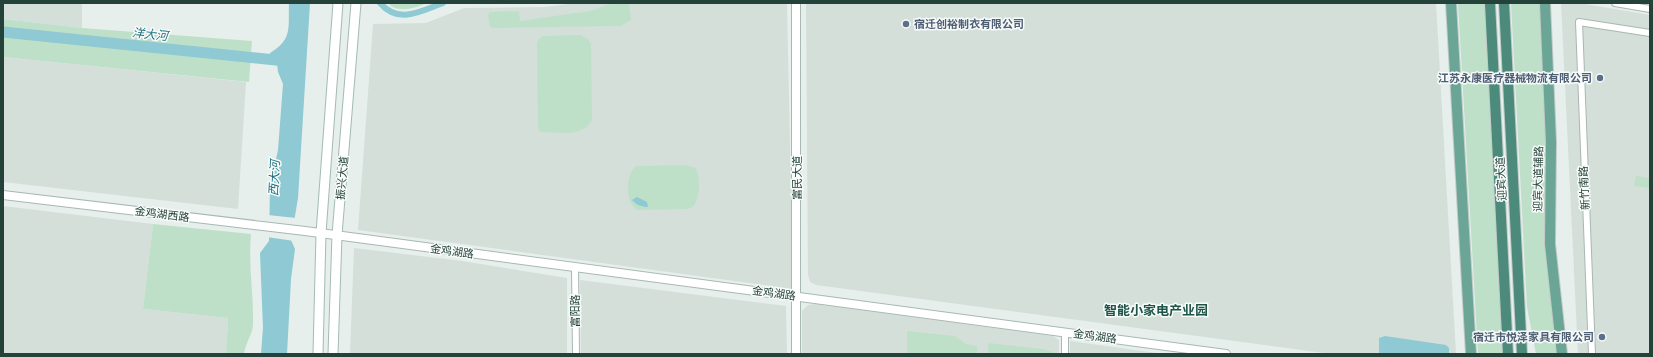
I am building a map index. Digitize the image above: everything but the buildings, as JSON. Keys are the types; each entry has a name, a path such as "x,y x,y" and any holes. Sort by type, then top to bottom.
{"highway":[{"name":"迎宾大道","path":"1490,3 1508,354"},
{"name":"迎宾大道","path":"1504,3 1522,354"},
{"path":"1521,323 1528,354"}],"main road":[{"name":"振兴大道","path":"318,354 322,233 338,3"},
{"name":"振兴大道","path":"333,354 337,235 356,3"},
{"path":"1451,3 1471,354"},
{"name":"迎宾大道辅路","path":"1545,3 1551,142 1550,244 1562,354"}],"street":[{"name":"富民大道","path":"796,3 796,354"},
{"path":"1615,3 1650,9"},
{"name":"新竹南路","path":"1592,354 1579,22 1650,33"},
{"name":"金鸡湖西路","path":"3,195 322,233"},
{"name":"金鸡湖路","path":"322,233 1226,354"},
{"name":"富阳路","path":"575,267 576,354"},
{"path":"1065,333 1065,354"}],"shaded area":[{"path":"3,3 82,3 82,28 3,19"},
{"path":"576,3 787,3 793,289 358,230 373,24 426,23 464,8 545,7"},
{"path":"806,3 1436,3 1456,354 1331,354 816,285 810,282 808,275"},
{"path":"1561,3 1579,3 1650,15 1650,354 1578,354"},
{"path":"3,57 246,82 238,209 3,182"},
{"path":"3,206 153,224 143,309 228,318 226,354 3,354"},
{"path":"354,248 462,261 567,278 567,354 350,354"},
{"path":"580,280 786,306 787,354 581,354"},
{"path":"815,304 1053,336 1059,340 1059,354 802,354 802,311 808,305"},
{"path":"1070,341 1164,354 1070,354"}],"green space":[{"path":"388,3 427,3 418,7 401,9"},
{"path":"613,3 629,3 631,20 621,26 493,28 490,27 488,15 490,12 519,11 520,21 590,11"},
{"path":"1458,3 1486,3 1505,354 1478,354"},
{"path":"1511,3 1541,3 1559,354 1536,354 1527,307"},
{"path":"3,19 82,28 252,41 249,82 3,57"},
{"path":"580,35 588,39 591,44 592,120 588,126 576,132 540,132 538,127 537,42 542,36"},
{"path":"686,165 696,168 699,178 697,198 693,207 687,209 637,210 633,206 630,201 628,182 632,170 636,166"},
{"path":"1636,176 1650,178 1650,188 1634,186"},
{"path":"153,224 251,234 250,257 253,325 244,354 226,354 228,318 143,309"},
{"path":"907,331 955,336 966,344 977,346 977,354 907,354"},
{"path":"988,343 1043,349 1058,354 988,354"}],"water":[{"name":"西大河","path":"289,3 310,3 298,198 291,240 295,249 291,279 287,354 261,354 263,328 260,253 269,241 270,187 278,150 283,84 278,72 277,63 270,61 270,53 283,43 286,38 289,26"},
{"path":"637,197 647,202 648,207 639,205 632,200"},
{"path":"1385,336 1446,345 1449,348 1449,354 1379,354 1379,338"}],"pier":[{"path":"268,215 296,218 294,241 267,237"}],"waterway":[{"name":"洋大河","path":"380,3 387,10 402,15 418,12 443,3"},
{"name":"洋大河","path":"3,32 285,61"}],"place":[{"name":"宿迁创裕制衣有限公司","path":"906,24"},
{"name":"江苏永康医疗器械物流有限公司","path":"1600,78"},
{"name":"宿迁市悦泽家具有限公司","path":"1602,337"}],"district":[{"name":"智能小家电产业园","path":"1156,310"}]}
